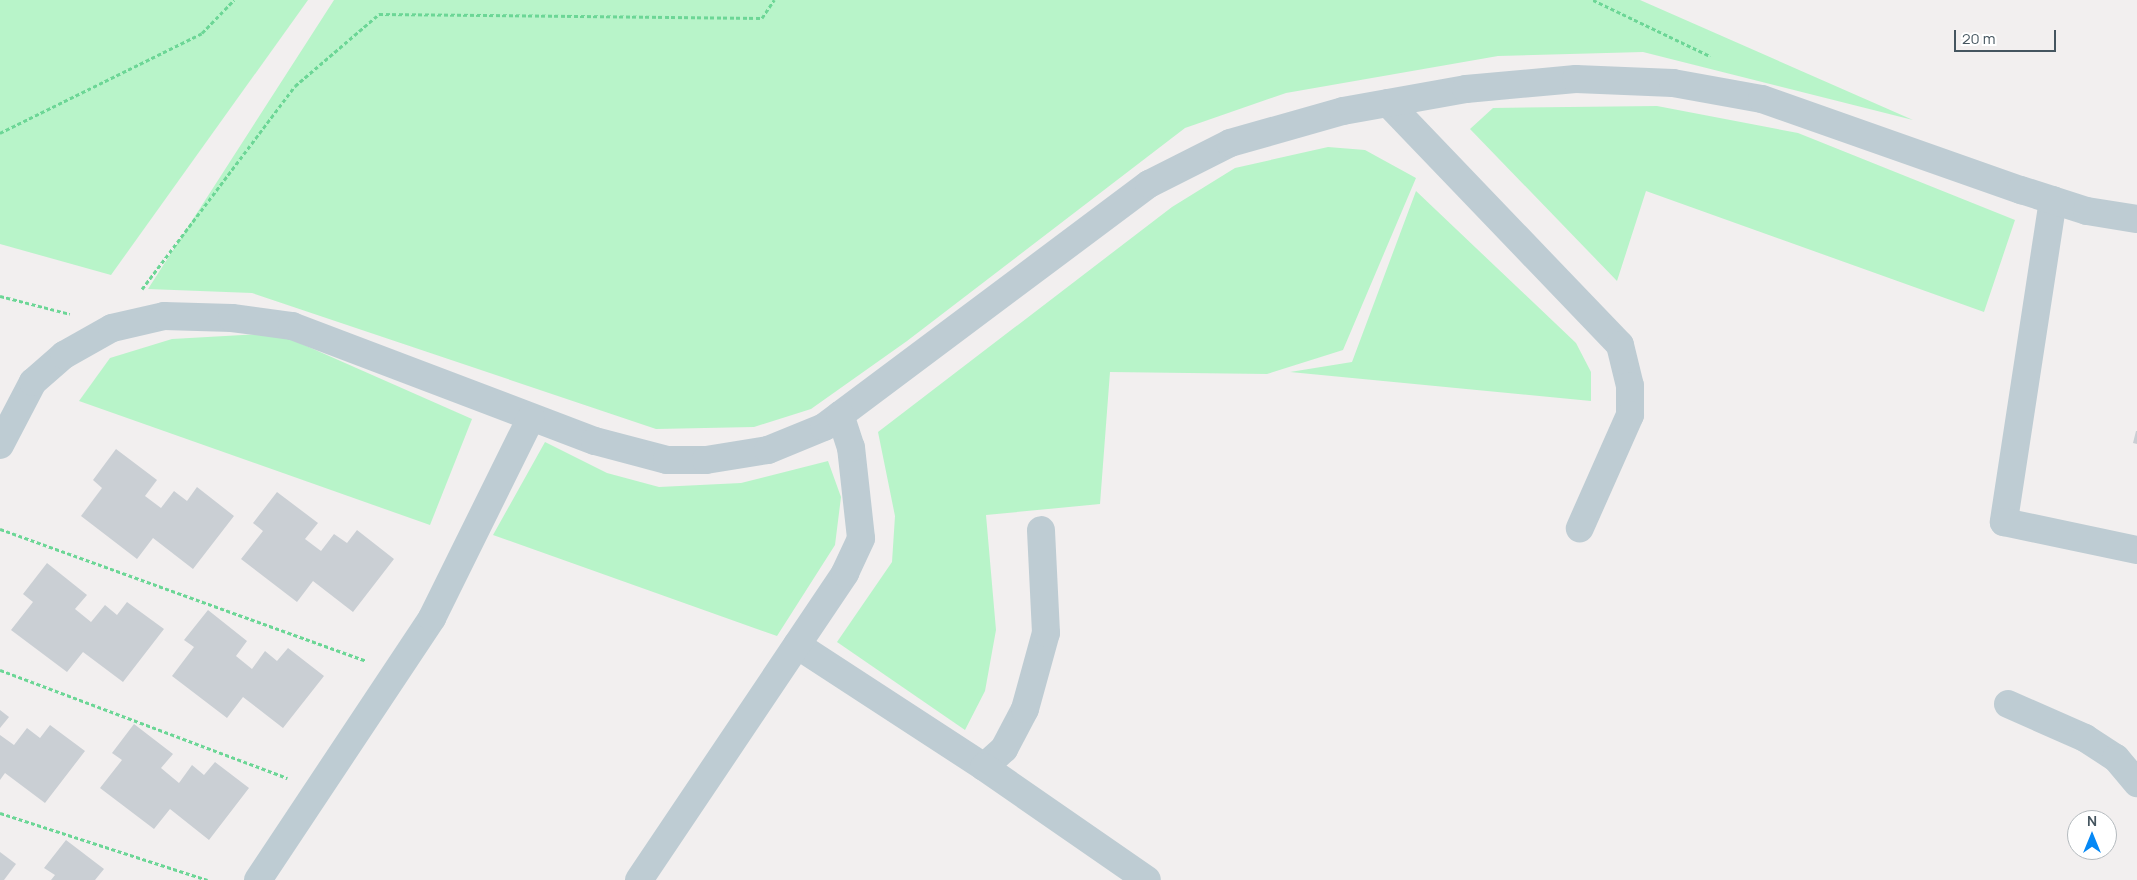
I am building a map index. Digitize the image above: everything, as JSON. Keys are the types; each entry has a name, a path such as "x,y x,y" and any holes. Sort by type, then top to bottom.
{"street":[{"path":"0,445 33,382 64,355 112,328 164,316 232,318 292,326 595,442 667,460 706,460 768,450 824,427 1149,184 1230,143 1343,110 1466,89 1576,79 1673,83 1762,99 2052,200 2087,211 2137,219"},
{"path":"1388,103 1620,345 1630,386 1630,415 1580,528"},
{"path":"2052,200 2004,522 2137,550"},
{"path":"638,880 845,573 862,538 851,448 840,415"},
{"path":"258,880 320,790 432,618 531,418"},
{"path":"984,767 1004,749 1025,709 1046,633 1042,530"},
{"path":"797,644 984,767 1147,880"},
{"path":"2008,704 2085,738 2116,758 2137,783"}],"path":[{"path":"0,134 202,33 234,0"},
{"path":"0,296 60,311 112,328 295,86 379,14 762,18 774,0"},
{"path":"0,529 397,672"},
{"path":"0,670 320,790"},
{"path":"0,812 207,880"}],"green space":[{"path":"0,0 308,0 111,275 0,244"},
{"path":"334,0 1640,0 1913,120 1643,52 1498,56 1286,93 1185,128 907,341 811,409 754,427 656,429 252,293 148,289"},
{"path":"1657,106 1798,133 2015,220 1984,312 1646,191 1617,281 1470,129 1493,108"},
{"path":"1328,147 1365,150 1416,178 1343,350 1267,374 1110,372 1100,504 986,515 996,630 985,691 965,730 837,642 892,562 895,516 878,432 1172,207 1235,168"},
{"path":"1416,191 1576,343 1591,372 1591,401 1290,372 1352,362"},
{"path":"277,333 472,419 430,525 79,401 110,358 172,339"},
{"path":"545,442 607,473 659,487 741,483 828,461 841,497 835,545 777,636 493,535"}],"building":[{"path":"2137,431 2137,444 2133,443"},
{"path":"116,449 157,480 145,496 161,508 174,491 187,501 197,487 234,516 193,569 153,538 137,559 81,516 102,488 93,480"},
{"path":"277,492 318,523 305,539 321,551 334,534 347,543 357,530 394,559 353,612 313,581 297,602 241,559 263,531 253,523"},
{"path":"47,563 87,595 75,609 91,622 105,605 117,615 127,602 164,629 123,682 83,652 67,672 11,630 33,602 23,594"},
{"path":"208,610 247,641 236,656 252,669 265,651 277,661 288,648 324,676 283,728 243,697 227,718 172,676 194,647 184,640"},
{"path":"0,710 9,717 0,728"},
{"path":"134,724 173,754 161,768 179,783 192,765 204,775 215,762 249,788 209,840 170,809 154,829 100,788 122,760 112,753"},
{"path":"50,725 85,751 45,803 5,773 0,780 0,735 14,745 27,728 40,738"},
{"path":"66,840 104,869 95,880 51,880 55,875 44,868"},
{"path":"0,852 16,864 4,880 0,880"}]}
